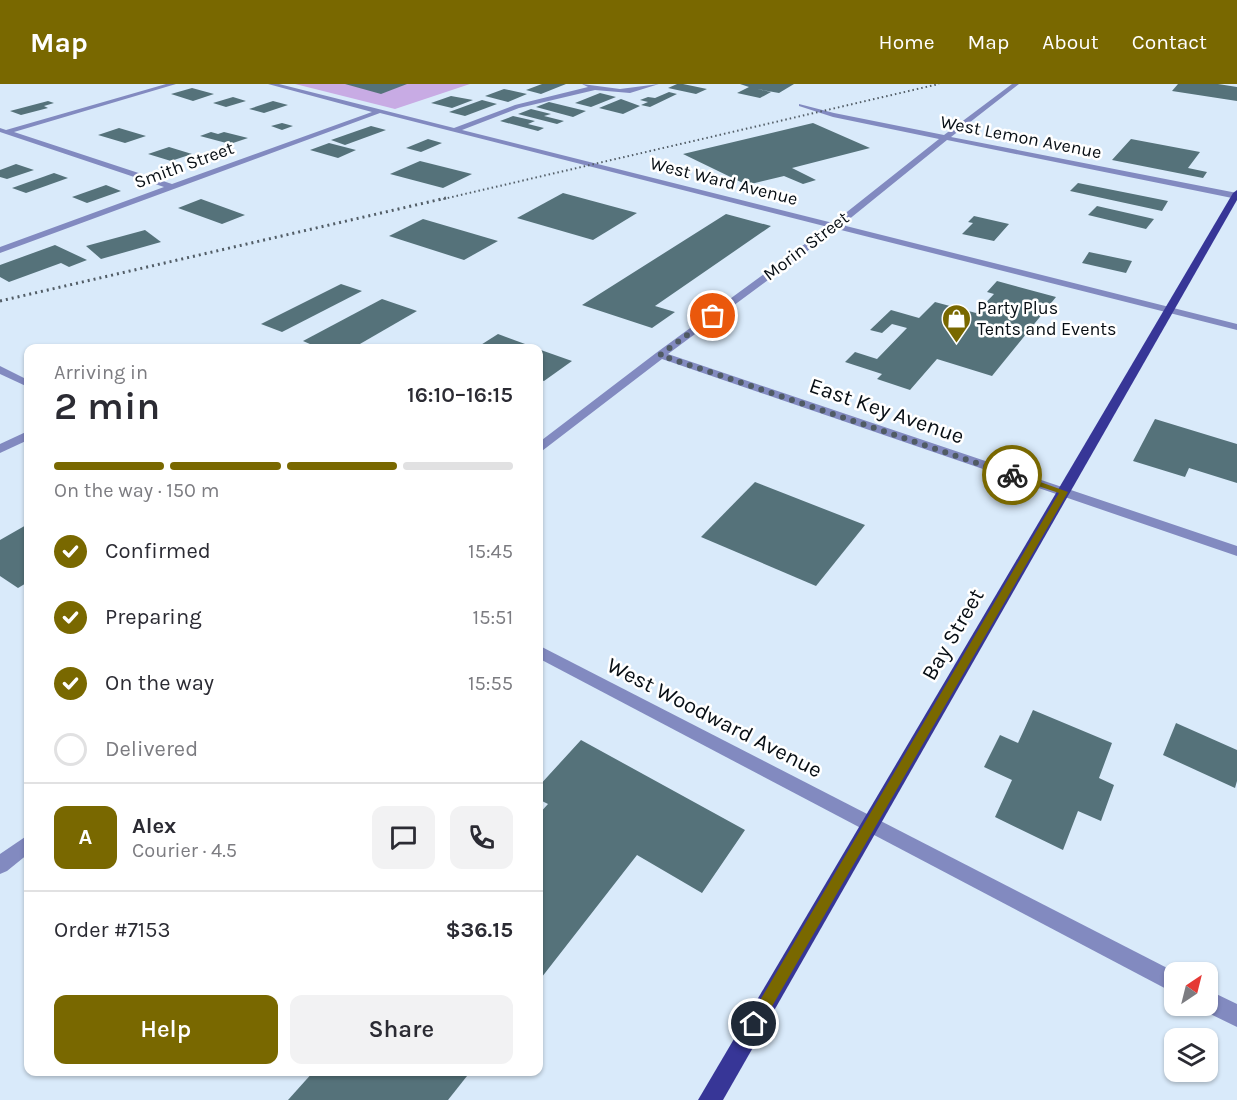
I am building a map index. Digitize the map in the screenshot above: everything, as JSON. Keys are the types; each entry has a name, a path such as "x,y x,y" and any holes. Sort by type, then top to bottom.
{"main road":[{"name":"Bay Street","path":"710,1100 1236,194"}],"street":[{"path":"2,132 173,84"},
{"name":"West Ward Avenue","path":"271,84 1237,327"},
{"path":"585,84 594,88"},
{"path":"455,130 517,106 594,88 624,90 656,84"},
{"name":"Morin Street","path":"543,446 660,355 835,226 945,137 1016,84"},
{"name":"West Lemon Avenue","path":"801,105 818,111 945,137 1236,194"},
{"name":"Smith Street","path":"0,250 380,111"},
{"path":"2,132 171,187"},
{"name":"East Key Avenue","path":"660,355 1237,551"},
{"path":"0,369 24,382"},
{"path":"0,449 24,437"},
{"name":"West Woodward Avenue","path":"543,654 1164,978"},
{"path":"0,865 24,846"},
{"path":"1218,1006 1237,1016"}],"shaded area":[{"path":"295,84 470,84 395,109"}],"building":[{"path":"345,84 407,84 381,94"},
{"path":"542,84 566,84 541,94 526,90"},
{"path":"677,84 707,89 696,94 668,88"},
{"path":"740,84 794,84 779,93 757,89 771,92 760,98 737,93 749,87"},
{"path":"1178,84 1218,84 1237,87 1237,101 1172,91"},
{"path":"192,88 214,94 193,101 171,94"},
{"path":"504,89 527,94 508,102 485,96"},
{"path":"669,92 677,94 650,107 641,105 648,102 640,100 648,97 655,98"},
{"path":"600,93 616,97 591,107 575,103"},
{"path":"451,96 473,100 452,108 431,103"},
{"path":"233,97 246,101 226,107 213,103"},
{"path":"621,99 640,106 623,114 599,108"},
{"path":"482,100 497,104 465,116 449,112"},
{"path":"48,101 54,103 44,106 48,108 21,115 10,111"},
{"path":"273,101 288,105 264,113 249,109"},
{"path":"549,102 586,111 573,117 536,107"},
{"path":"531,109 551,114 544,116 564,121 557,124 518,114"},
{"path":"513,116 535,121 528,124 544,128 538,131 500,121"},
{"path":"282,123 293,126 282,130 271,126"},
{"path":"813,123 870,148 792,168 816,180 803,184 784,176 747,185 683,154"},
{"path":"371,126 386,130 345,145 331,140"},
{"path":"119,128 146,136 125,143 98,135"},
{"path":"211,132 218,134 224,132 248,138 230,144 200,136"},
{"path":"428,139 442,143 421,152 406,148"},
{"path":"1131,139 1200,152 1188,168 1207,172 1203,178 1112,160"},
{"path":"329,143 356,150 338,158 310,150"},
{"path":"169,147 192,154 171,161 148,154"},
{"path":"420,161 472,174 443,188 390,174"},
{"path":"16,164 34,170 7,179 0,177 0,170"},
{"path":"54,173 68,178 26,193 12,188"},
{"path":"1078,183 1168,201 1162,211 1070,191"},
{"path":"106,185 121,191 87,203 72,197"},
{"path":"563,193 637,213 593,240 517,218"},
{"path":"201,199 245,215 222,224 178,208"},
{"path":"1097,206 1154,219 1146,229 1088,215"},
{"path":"726,214 771,226 655,306 675,312 652,328 582,305"},
{"path":"974,216 1009,224 994,241 962,234 973,223 968,222"},
{"path":"423,219 498,241 464,260 389,236"},
{"path":"145,230 161,242 101,259 86,246"},
{"path":"55,245 87,260 69,267 61,263 9,282 0,277 0,265"},
{"path":"1089,252 1132,261 1126,273 1082,263"},
{"name":"Party Plus Tents and Events","path":"997,281 1056,297 992,376 937,359 910,390 877,379 882,374 845,362 855,352 877,359 907,328 892,324 882,333 870,330 891,310 919,318 935,302 976,313 994,294 987,292"},
{"path":"341,284 362,291 282,332 261,324"},
{"path":"382,299 417,311 360,344 310,344 303,341"},
{"path":"498,334 525,344 482,344"},
{"path":"543,351 572,361 544,381"},
{"path":"1155,419 1237,444 1237,483 1189,468 1185,477 1133,461"},
{"path":"755,482 865,525 816,586 701,537"},
{"path":"24,526 24,584 18,588 0,576 0,540"},
{"path":"1033,710 1112,743 1099,778 1114,785 1101,821 1078,811 1063,850 995,817 1012,780 984,767 1000,735 1018,743"},
{"path":"1176,723 1237,750 1235,788 1163,755"},
{"path":"581,740 745,830 702,893 637,855 543,976 543,810 548,804 543,802 543,782"},
{"path":"310,1076 467,1076 448,1100 288,1100"}],"railway":[{"path":"439,200 939,84"},
{"path":"0,301 446,198"}],"way so far":[{"path":"713,316 660,355 1012,475"}],"place":[{"name":"Party Plus Tents and Events","path":"956,344"}],"route":[{"path":"754,1024 1064,492 1012,475"}]}
